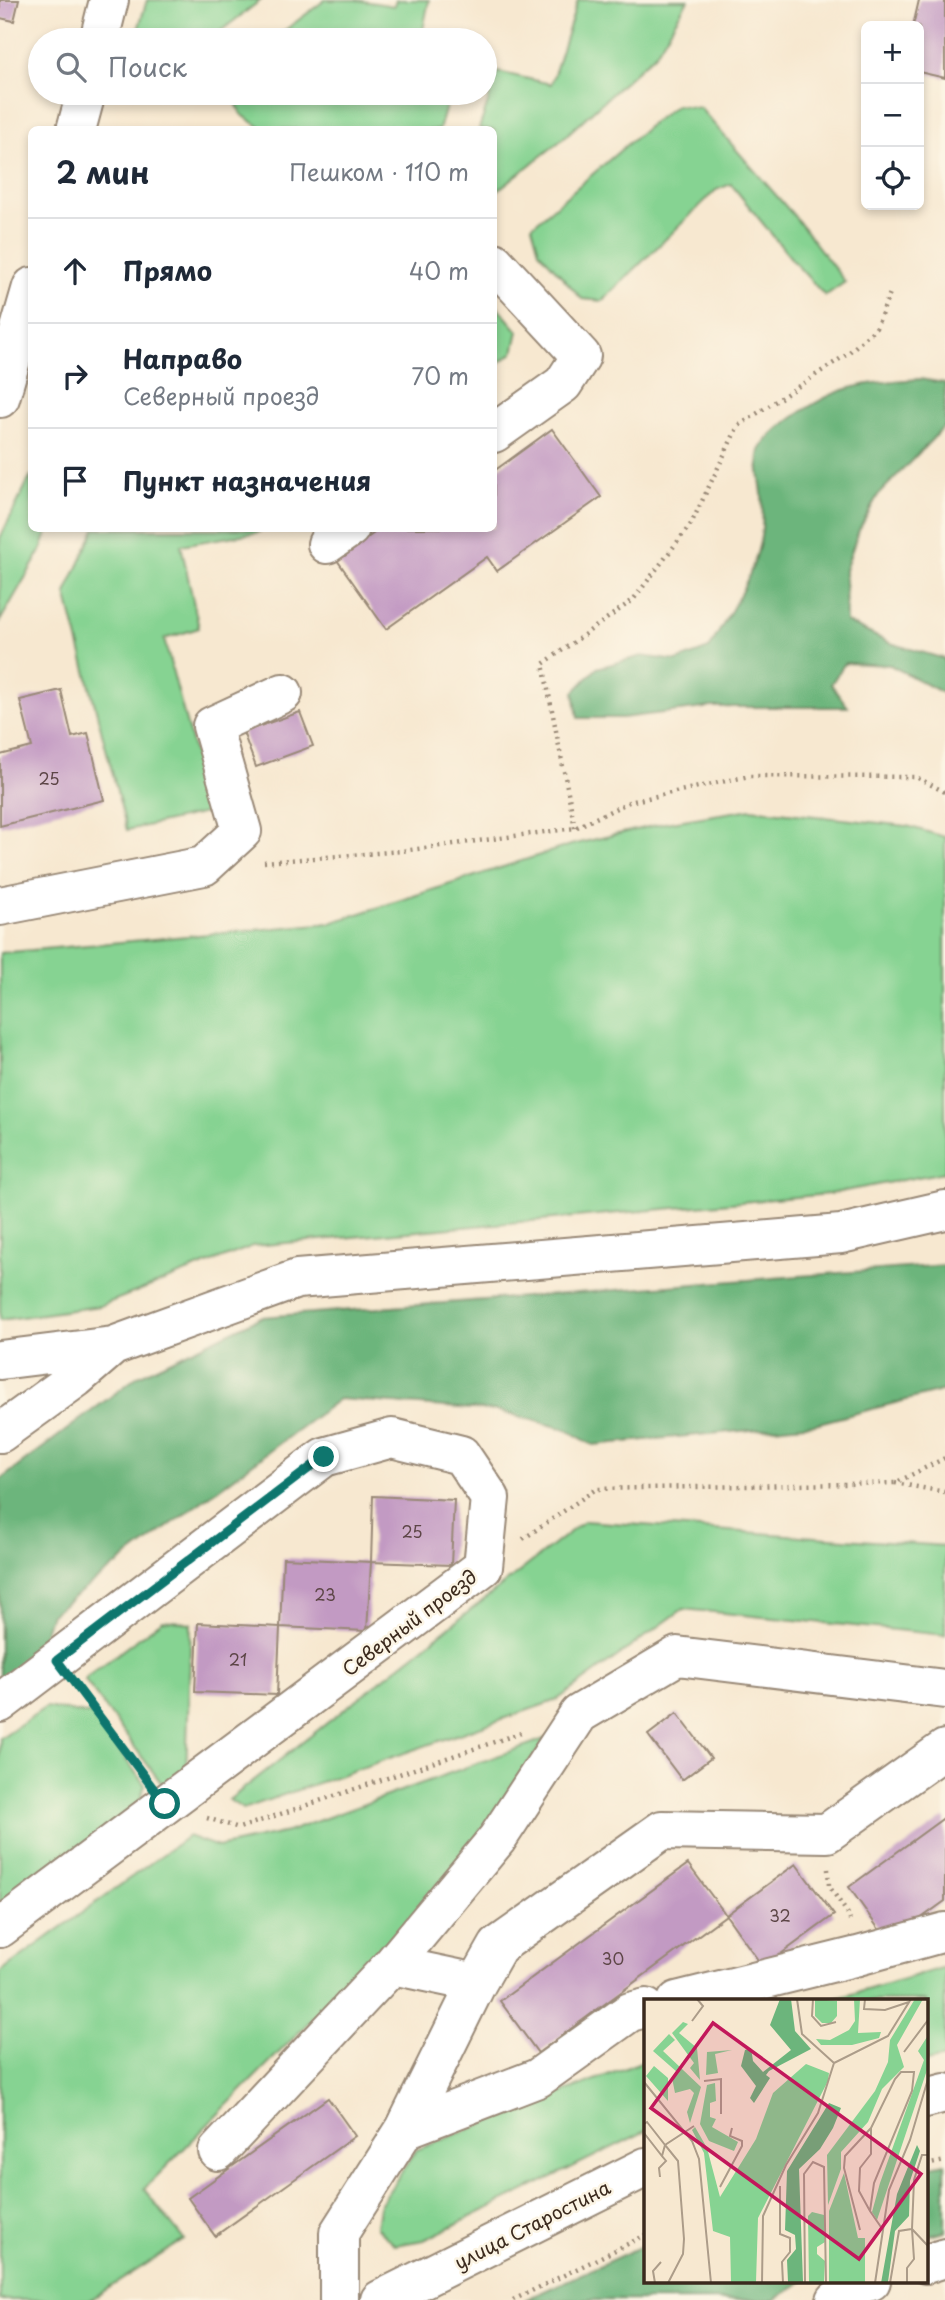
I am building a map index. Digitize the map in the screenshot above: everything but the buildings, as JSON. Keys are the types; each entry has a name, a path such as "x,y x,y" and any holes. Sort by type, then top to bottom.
{"street":[{"path":"102,28 109,0"},
{"path":"77,126 83,105"},
{"path":"497,265 581,356 563,384 497,431"},
{"path":"10,375 28,302"},
{"path":"0,906 204,866 243,831 212,726 283,693"},
{"path":"0,1360 113,1346 297,1279 841,1234 945,1210"},
{"path":"0,1433 76,1378 113,1346"},
{"name":"Северный проезд","path":"0,1703 324,1457 392,1438 461,1455 490,1497 483,1567 0,1928"},
{"path":"218,2151 392,1965 497,1839 579,1714 677,1656 945,1689"},
{"path":"338,2300 339,2233 405,2129 498,1946 662,1830 827,1833 945,1749"},
{"path":"685,1999 945,1932"},
{"path":"392,1965 477,1983"},
{"path":"405,2129 538,2078 630,2012 644,2008"},
{"path":"928,2097 945,2093"},
{"name":"улица Старостина","path":"380,2300 644,2168"},
{"path":"928,2263 945,2258"},
{"path":"836,2300 859,2284 867,2282"}],"path":[{"path":"575,828 543,664 633,600 691,524 738,426 846,355 876,328 890,293"},
{"path":"204,866 402,851 575,828 629,802 749,776 916,777 945,792"},
{"path":"895,1483 945,1458"},
{"path":"483,1567 596,1489 895,1483 945,1492"},
{"path":"57,1660 165,1804 239,1828 527,1731"},
{"path":"827,1833 829,1886 848,1914 859,1956"},
{"path":"513,2300 644,2236"}],"green space":[{"path":"147,0 261,0 225,28 139,28"},
{"path":"325,0 356,0 394,6 396,0 429,0 423,28 288,28"},
{"path":"578,0 688,0 656,53 559,142 497,191 497,126 480,126 487,105 497,105 498,72 551,84"},
{"path":"237,105 446,105 440,126 259,126 241,114"},
{"path":"676,105 700,108 795,217 845,282 825,296 731,184 716,190 602,301 582,299 539,251 532,226"},
{"path":"497,306 518,331 513,353 497,364"},
{"path":"920,379 945,383 945,426 878,495 859,530 845,570 846,622 890,643 945,659 945,694 890,665 845,663 831,684 848,707 712,707 622,718 578,718 574,692 597,668 642,656 677,661 709,649 739,597 756,556 762,518 759,456 773,434 808,408 841,391 870,384"},
{"path":"28,481 28,532 48,532 39,554 0,621 0,538"},
{"path":"94,532 259,532 181,545 199,628 164,639 210,812 127,830 66,593"},
{"path":"751,809 907,826 945,837 945,1172 829,1194 253,1246 100,1306 0,1320 0,953 330,923 571,845 665,823"},
{"path":"945,1265 945,1390 815,1424 593,1445 565,1429 499,1411 339,1399 51,1614 35,1661 0,1684 0,1480 138,1376 261,1317"},
{"path":"584,1521 945,1546 945,1635 683,1609 557,1700 243,1809 229,1800"},
{"path":"163,1620 191,1623 186,1777 168,1792 84,1679"},
{"path":"46,1707 92,1715 145,1785 136,1813 0,1920 0,1738"},
{"path":"547,1738 435,1895 144,2189 184,2240 90,2300 0,2300 0,1972 188,1836 218,1847 287,1832"},
{"path":"945,1967 945,2058 928,2062 928,1999 835,1999"},
{"path":"644,2061 644,2132 424,2240 395,2245 376,2227 379,2206 416,2150"},
{"path":"945,2163 945,2231 928,2235 928,2167"},
{"path":"644,2245 644,2282 802,2282 775,2300 525,2300"}],"route":[{"path":"165,1804 57,1660 324,1457"}]}
